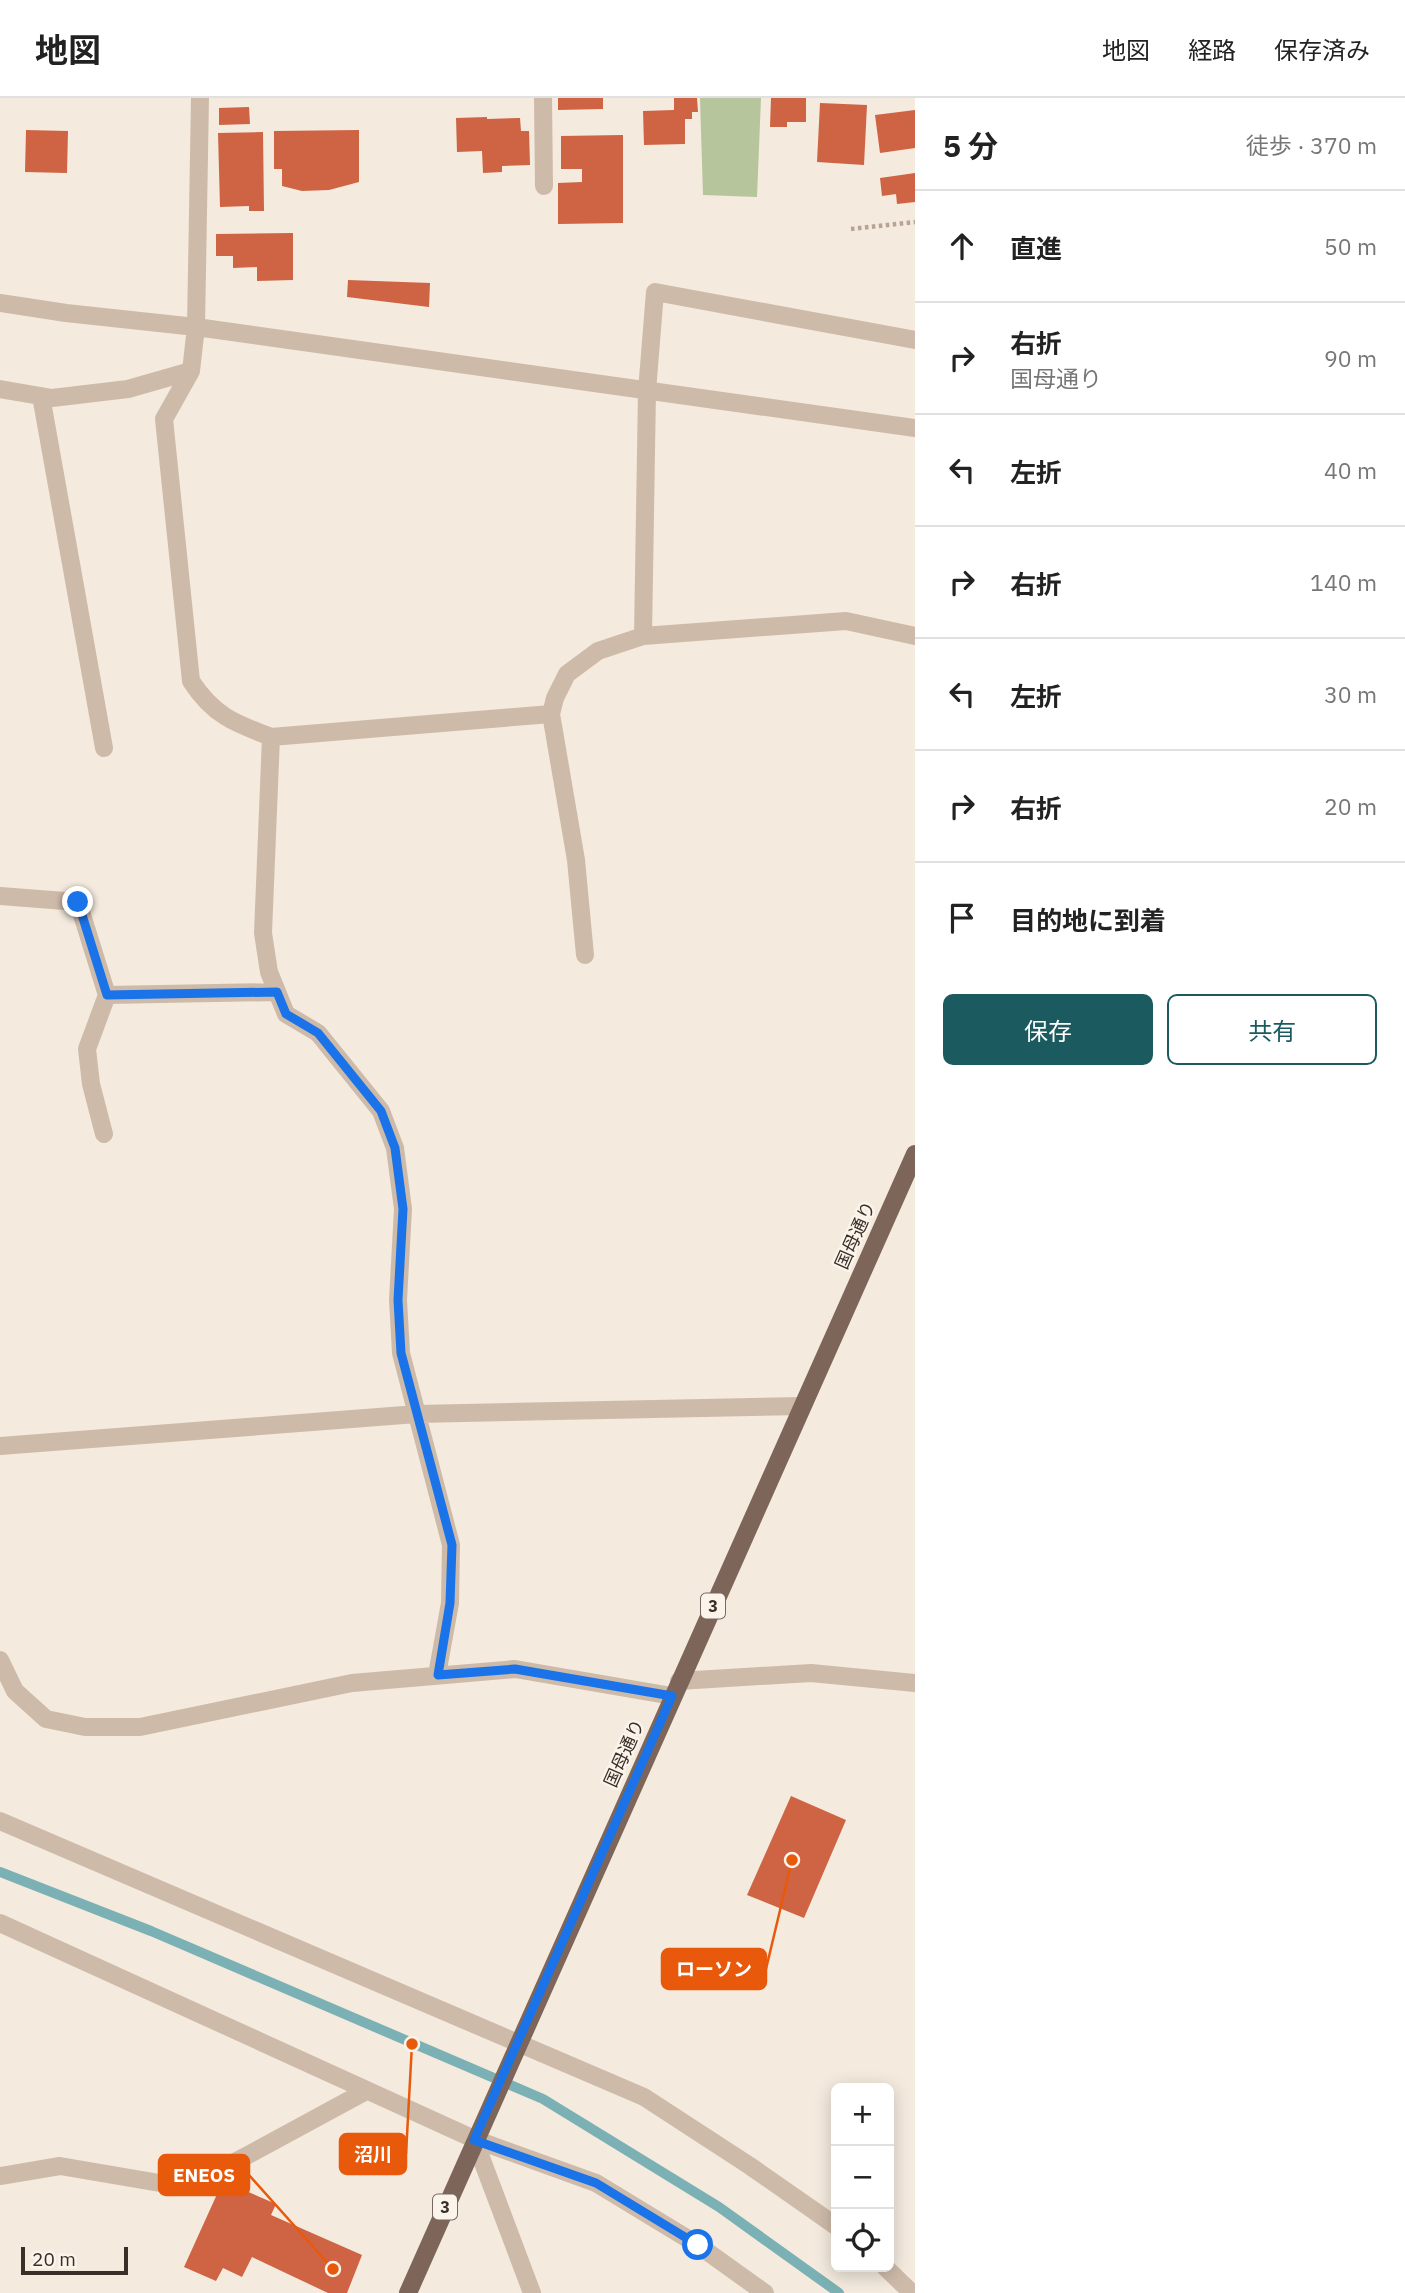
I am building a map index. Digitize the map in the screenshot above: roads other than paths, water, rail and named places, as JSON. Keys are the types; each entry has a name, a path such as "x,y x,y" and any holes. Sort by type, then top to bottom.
{"main road":[{"name":"国母通り","path":"408,2293 915,1154"}],"street":[{"path":"200,98 196,327 191,371 164,419 191,681 205,702 225,717 235,724 271,737 551,714"},
{"path":"543,98 544,186"},
{"path":"643,636 647,391 655,292 915,340"},
{"path":"0,303 196,327 915,428"},
{"path":"0,389 52,398 128,389 191,371"},
{"path":"41,396 104,748"},
{"path":"585,955 576,860 551,714 555,698 567,674 598,651 643,636 846,621 915,636"},
{"path":"271,737 263,933 269,972 286,1014 318,1033 381,1111 395,1148 403,1209 398,1300 401,1353 452,1545 450,1603 438,1675"},
{"path":"0,896 78,902 107,995 87,1049 91,1084 104,1134"},
{"path":"107,995 277,992"},
{"path":"0,1446 417,1414 802,1406"},
{"path":"0,1660 15,1691 46,1719 85,1727 139,1727 352,1683 515,1669 676,1689 811,1673 915,1683"},
{"path":"0,1821 515,2052 644,2097 831,2223"},
{"path":"0,1923 474,2140 596,2183 698,2245 765,2293"},
{"path":"0,2176 60,2166 183,2187 366,2091"},
{"path":"474,2140 532,2293"},
{"path":"890,2272 912,2293"}],"waterway":[{"path":"0,1872 151,1931 543,2099 719,2207 839,2293"}],"place":[{"name":"ローソン","path":"792,1860"},
{"name":"沼川","path":"412,2044"},
{"name":"ENEOS","path":"333,2269"}]}
